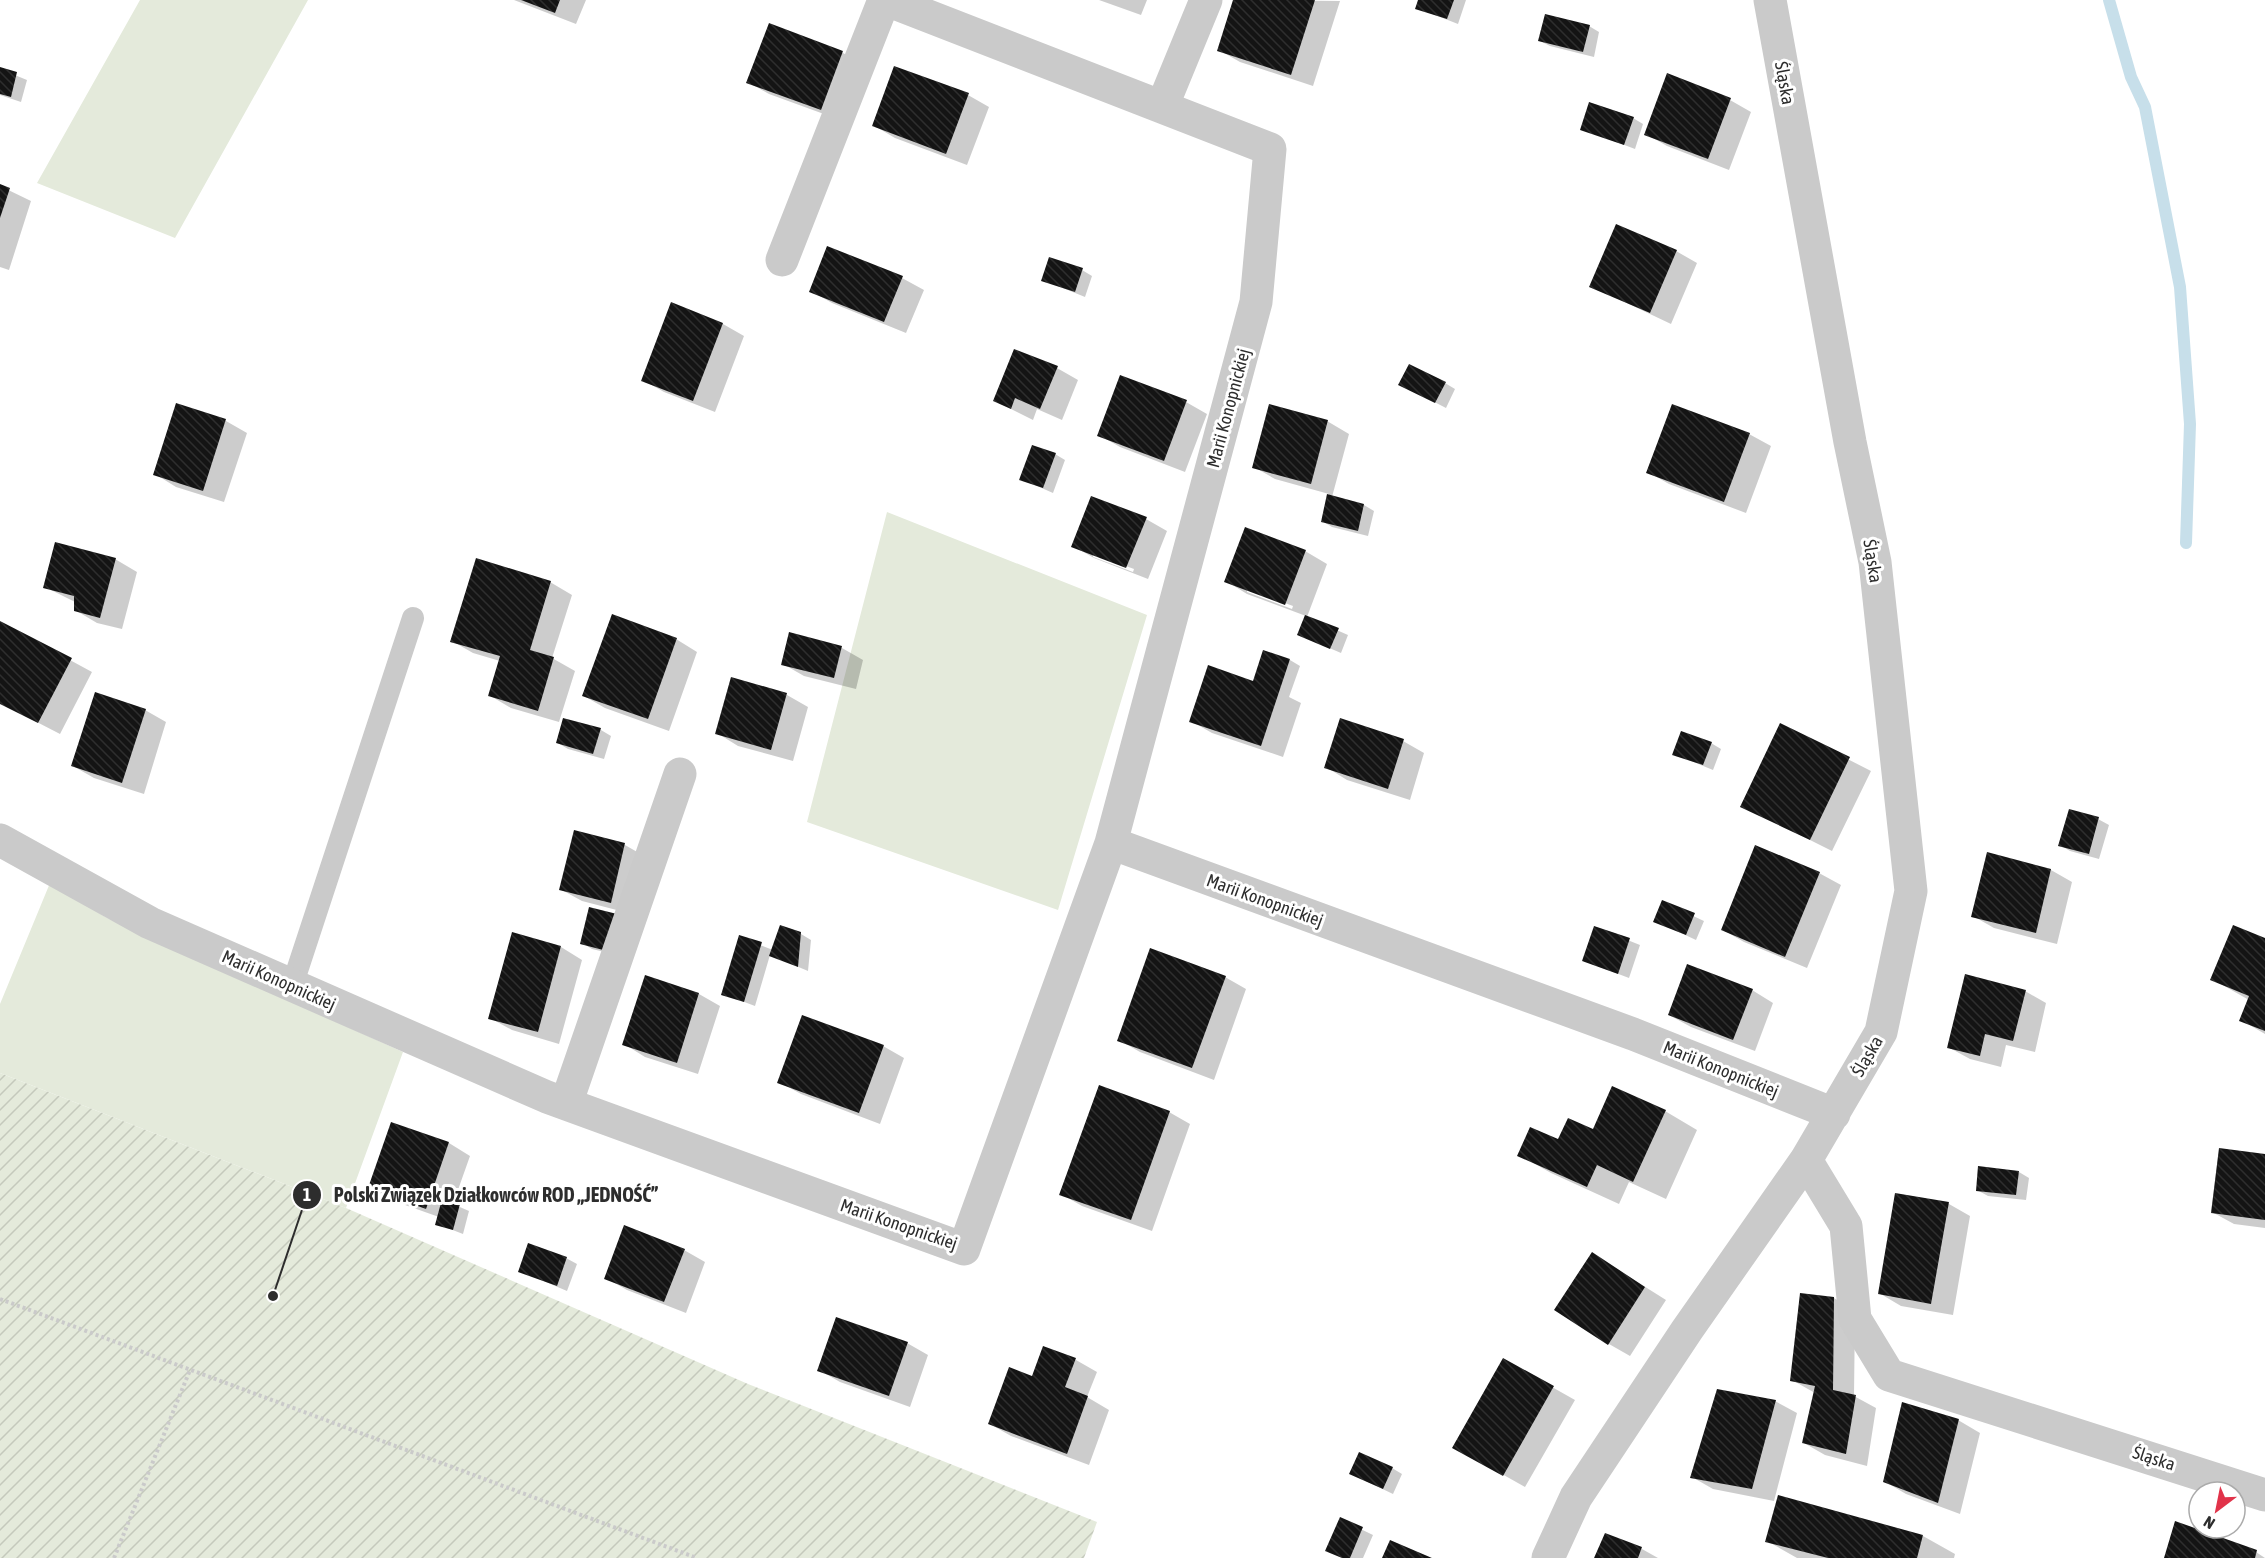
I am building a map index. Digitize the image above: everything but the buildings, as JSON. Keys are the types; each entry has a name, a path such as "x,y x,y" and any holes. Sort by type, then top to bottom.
{"street":[{"name":"Marii Konopnickiej","path":"0,840 150,923 566,1104 964,1249 1111,843 1256,302 1270,149 886,0"},
{"path":"782,260 886,0"},
{"path":"1161,107 1206,0"},
{"name":"Śląska","path":"1770,0 1850,442 1875,562 1911,891 1881,1032 1834,1114"},
{"path":"566,1104 680,774"},
{"name":"Marii Konopnickiej","path":"1111,843 1633,1034 1834,1114"},
{"path":"1548,1558 1576,1497 1687,1330 1806,1160 1834,1114"},
{"name":"Śląska","path":"1806,1160 1846,1226 1855,1319 1889,1375 2265,1495"}],"lane":[{"path":"292,986 413,618"}],"path":[{"path":"0,1299 697,1558"},
{"path":"114,1558 189,1370"}],"green space":[{"path":"140,0 308,0 175,238 37,183"},
{"path":"887,512 1147,615 1058,910 807,822"},
{"path":"50,883 107,918 403,1052 346,1208 0,1073 0,1004"},
{"path":"0,1073 346,1208 748,1384 1097,1522 1084,1558 0,1558"}],"waterway":[{"path":"2109,0 2131,77 2145,107 2180,287 2190,424 2186,543"}],"place":[{"name":"Polski Związek Działkowców ROD „JEDNOŚĆ”","path":"273,1296"}]}
